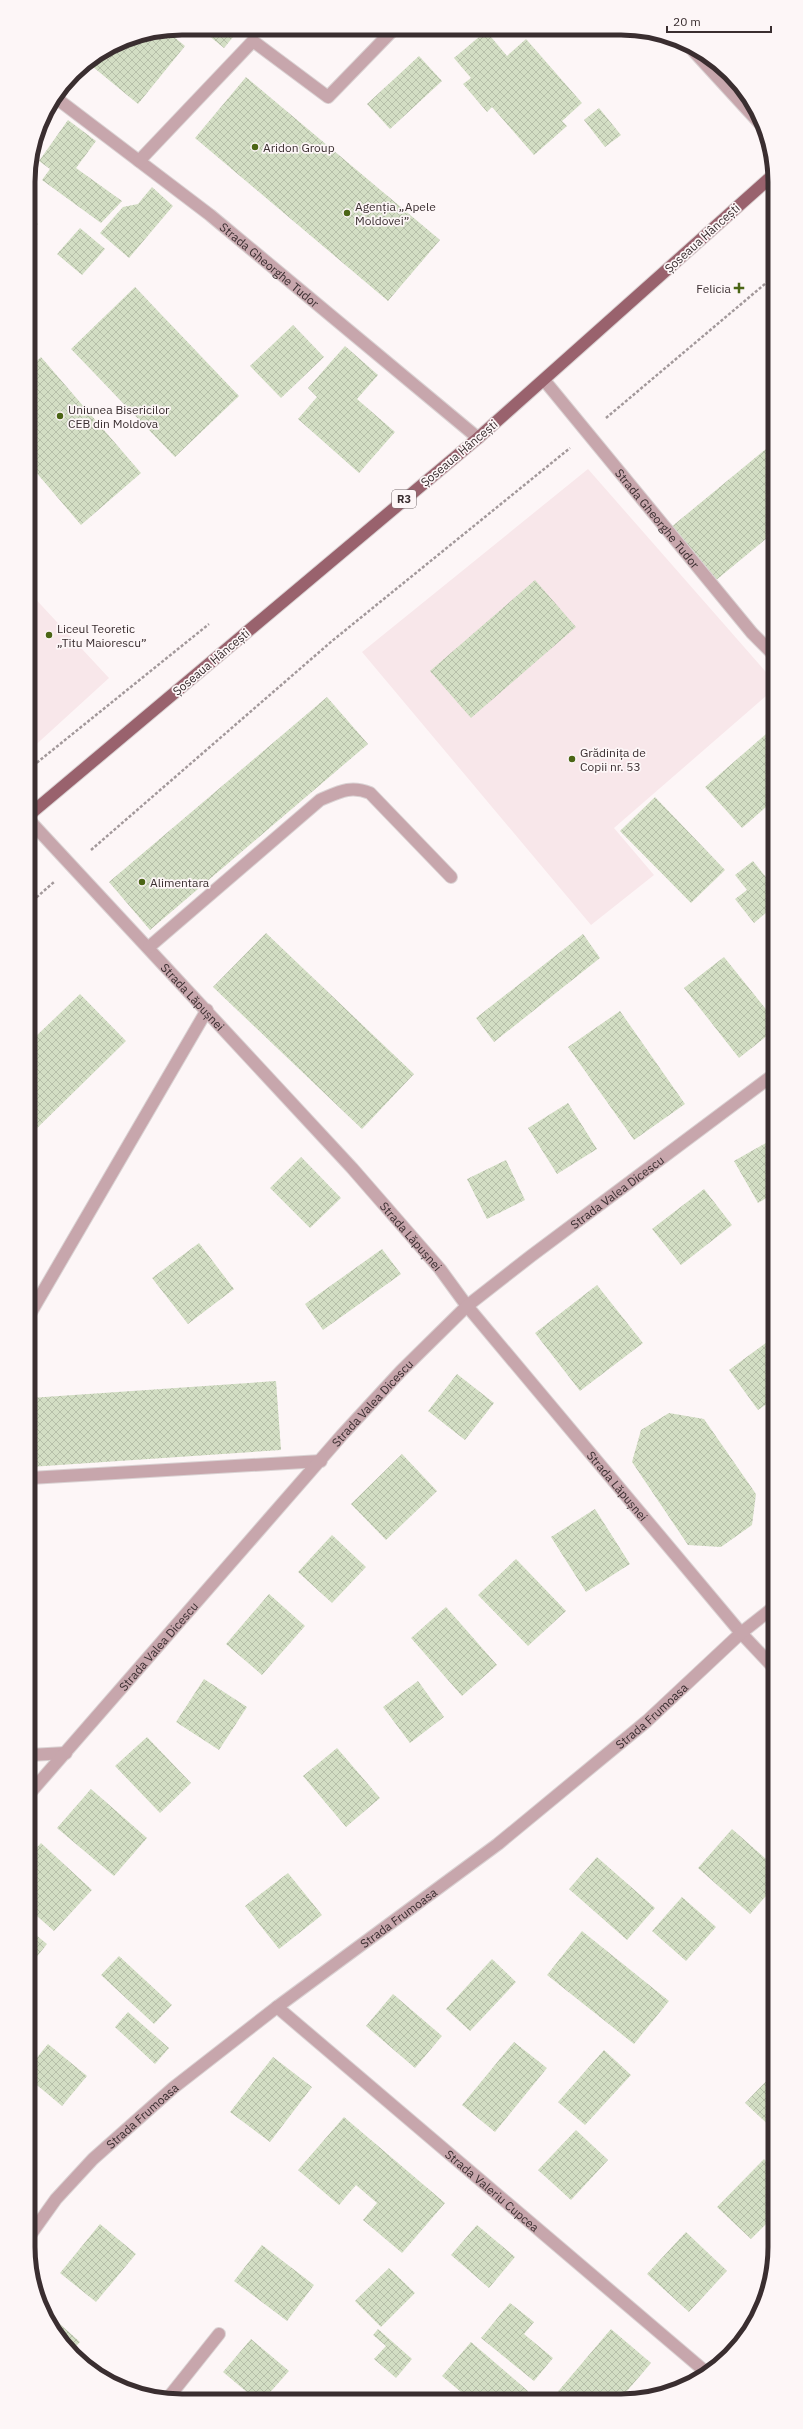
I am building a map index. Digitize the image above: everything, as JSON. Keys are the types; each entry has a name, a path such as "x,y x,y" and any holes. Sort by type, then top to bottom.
{"main road":[{"name":"Șoseaua Hâncești","path":"35,810 478,438 768,180"}],"street":[{"path":"139,161 253,41 328,97 388,35"},
{"path":"700,58 752,114"},
{"name":"Strada Gheorghe Tudor","path":"60,101 210,215 478,438"},
{"name":"Strada Gheorghe Tudor","path":"544,380 589,432 752,633 768,649"},
{"path":"149,947 320,800 340,791 358,788 370,793 451,877"},
{"name":"Strada Lăpușnei","path":"35,826 149,947 352,1168 440,1269 467,1306 741,1633 768,1662"},
{"path":"35,1305 207,1010"},
{"name":"Strada Valea Dicescu","path":"35,1787 321,1461 342,1435 401,1371 467,1306 531,1256 768,1079"},
{"path":"35,1478 321,1461"},
{"name":"Strada Frumoasa","path":"35,2228 56,2199 92,2158 173,2088 278,2007 498,1844 646,1721 741,1633 768,1612"},
{"path":"35,1755 66,1753"},
{"name":"Strada Valeriu Cupcea","path":"278,2007 702,2370"},
{"path":"171,2394 218,2334"}],"path":[{"path":"35,899 332,642 589,432 768,281"},
{"path":"35,764 209,624"}],"shaded area":[{"name":"Grădinița de Copii nr. 53","path":"588,469 768,674 768,694 614,828 654,875 591,925 362,652"},
{"name":"Liceul Teoretic „Titu Maiorescu”","path":"35,598 109,678 35,746"}],"building":[{"path":"172,35 185,46 138,104 91,66 125,46 144,40"},
{"path":"208,35 235,35 224,48"},
{"path":"481,35 489,35 507,56 526,39 582,103 562,121 567,126 534,155 492,107 487,112 463,84 471,78 454,58"},
{"path":"419,56 442,81 390,129 367,104"},
{"path":"246,77 440,240 388,301 195,138"},
{"path":"599,108 621,135 605,147 584,120"},
{"path":"68,120 96,141 76,168 122,201 101,223 42,180 50,169 39,161"},
{"path":"152,187 173,206 129,258 100,233 123,207 138,204"},
{"path":"80,228 105,249 82,275 57,254"},
{"path":"135,287 239,396 175,457 71,349"},
{"path":"293,325 324,357 281,398 250,366"},
{"path":"345,346 378,375 357,399 395,432 359,473 298,419 317,397 308,388"},
{"name":"Uniunea Bisericilor CEB din Moldova","path":"41,357 141,473 81,525 35,471 35,362"},
{"path":"768,447 768,537 715,581 670,528"},
{"path":"535,580 576,627 471,718 430,671"},
{"path":"327,697 368,744 150,930 109,882"},
{"path":"768,732 768,805 742,828 705,787"},
{"path":"655,797 725,870 691,903 620,831"},
{"path":"753,861 768,880 768,911 754,923 735,899 747,890 735,875"},
{"path":"266,933 414,1074 362,1129 213,987"},
{"path":"583,934 600,958 494,1042 476,1018"},
{"path":"724,957 768,1012 768,1035 739,1058 684,988"},
{"path":"80,994 126,1041 35,1130 35,1037"},
{"path":"620,1011 685,1104 634,1140 568,1047"},
{"path":"568,1103 597,1149 557,1174 528,1128"},
{"path":"768,1142 768,1197 758,1203 734,1161"},
{"path":"301,1157 341,1198 310,1228 270,1188"},
{"path":"506,1160 525,1200 487,1219 467,1179"},
{"path":"704,1189 732,1225 681,1265 652,1229"},
{"path":"199,1243 234,1289 188,1324 152,1278"},
{"path":"382,1249 401,1274 323,1330 305,1304"},
{"path":"597,1285 643,1343 580,1391 535,1333"},
{"path":"768,1341 768,1403 758,1410 729,1370"},
{"path":"457,1374 494,1403 465,1440 428,1411"},
{"path":"276,1381 281,1450 35,1467 35,1398"},
{"path":"669,1413 704,1419 756,1494 752,1525 721,1547 688,1545 632,1462 641,1430"},
{"path":"402,1454 437,1491 386,1540 351,1504"},
{"path":"595,1509 630,1564 586,1592 551,1537"},
{"path":"332,1535 366,1567 332,1603 298,1572"},
{"path":"516,1559 566,1611 528,1646 478,1595"},
{"path":"269,1594 305,1626 262,1675 226,1644"},
{"path":"446,1607 497,1665 462,1696 411,1638"},
{"path":"204,1679 247,1707 219,1750 176,1722"},
{"path":"418,1681 444,1717 410,1743 383,1707"},
{"path":"147,1737 191,1783 160,1813 115,1766"},
{"path":"337,1748 380,1798 346,1827 303,1776"},
{"path":"91,1789 147,1838 114,1876 57,1828"},
{"path":"732,1829 768,1861 768,1894 750,1914 698,1868"},
{"path":"41,1843 92,1890 54,1931 35,1914 35,1850"},
{"path":"597,1857 655,1908 627,1940 569,1889"},
{"path":"288,1873 322,1915 279,1949 245,1906"},
{"path":"682,1897 716,1927 686,1961 652,1931"},
{"path":"582,1931 669,2001 634,2044 547,1975"},
{"path":"35,1934 47,1944 35,1959"},
{"path":"119,1956 172,2005 154,2024 101,1975"},
{"path":"492,1959 516,1982 470,2031 446,2009"},
{"path":"393,1994 442,2036 415,2068 366,2026"},
{"path":"128,2012 169,2048 155,2064 115,2027"},
{"path":"514,2042 547,2068 495,2132 462,2105"},
{"path":"48,2044 87,2076 62,2106 35,2083 35,2060"},
{"path":"604,2050 631,2075 585,2125 558,2102"},
{"path":"273,2057 312,2087 270,2142 230,2112"},
{"path":"768,2079 768,2124 745,2103"},
{"path":"344,2117 445,2203 402,2253 363,2220 377,2203 356,2185 339,2205 298,2170"},
{"path":"576,2130 608,2160 571,2200 538,2170"},
{"path":"764,2159 768,2163 768,2222 751,2239 717,2207"},
{"path":"100,2224 136,2254 96,2302 60,2273"},
{"path":"477,2225 515,2257 489,2288 451,2255"},
{"path":"686,2232 727,2271 689,2312 647,2274"},
{"path":"262,2245 314,2285 287,2321 234,2281"},
{"path":"389,2268 415,2293 381,2327 355,2301"},
{"path":"510,2303 534,2322 524,2334 553,2358 534,2381 481,2338"},
{"path":"54,2318 80,2342 74,2348 65,2337"},
{"path":"378,2329 412,2359 396,2378 374,2359 386,2346 373,2335"},
{"path":"611,2329 651,2363 624,2394 556,2394"},
{"path":"251,2339 289,2371 269,2394 249,2394 223,2372"},
{"path":"471,2342 528,2391 526,2394 463,2394 442,2376"}],"place":[{"name":"Aridon Group","path":"255,147"},
{"name":"Agenția „Apele Moldovei”","path":"347,213"},
{"name":"Felicia","path":"739,288"},
{"name":"Uniunea Bisericilor CEB din Moldova","path":"60,416"},
{"name":"Liceul Teoretic „Titu Maiorescu”","path":"49,635"},
{"name":"Grădinița de Copii nr. 53","path":"572,759"},
{"name":"Alimentara","path":"142,882"}]}
